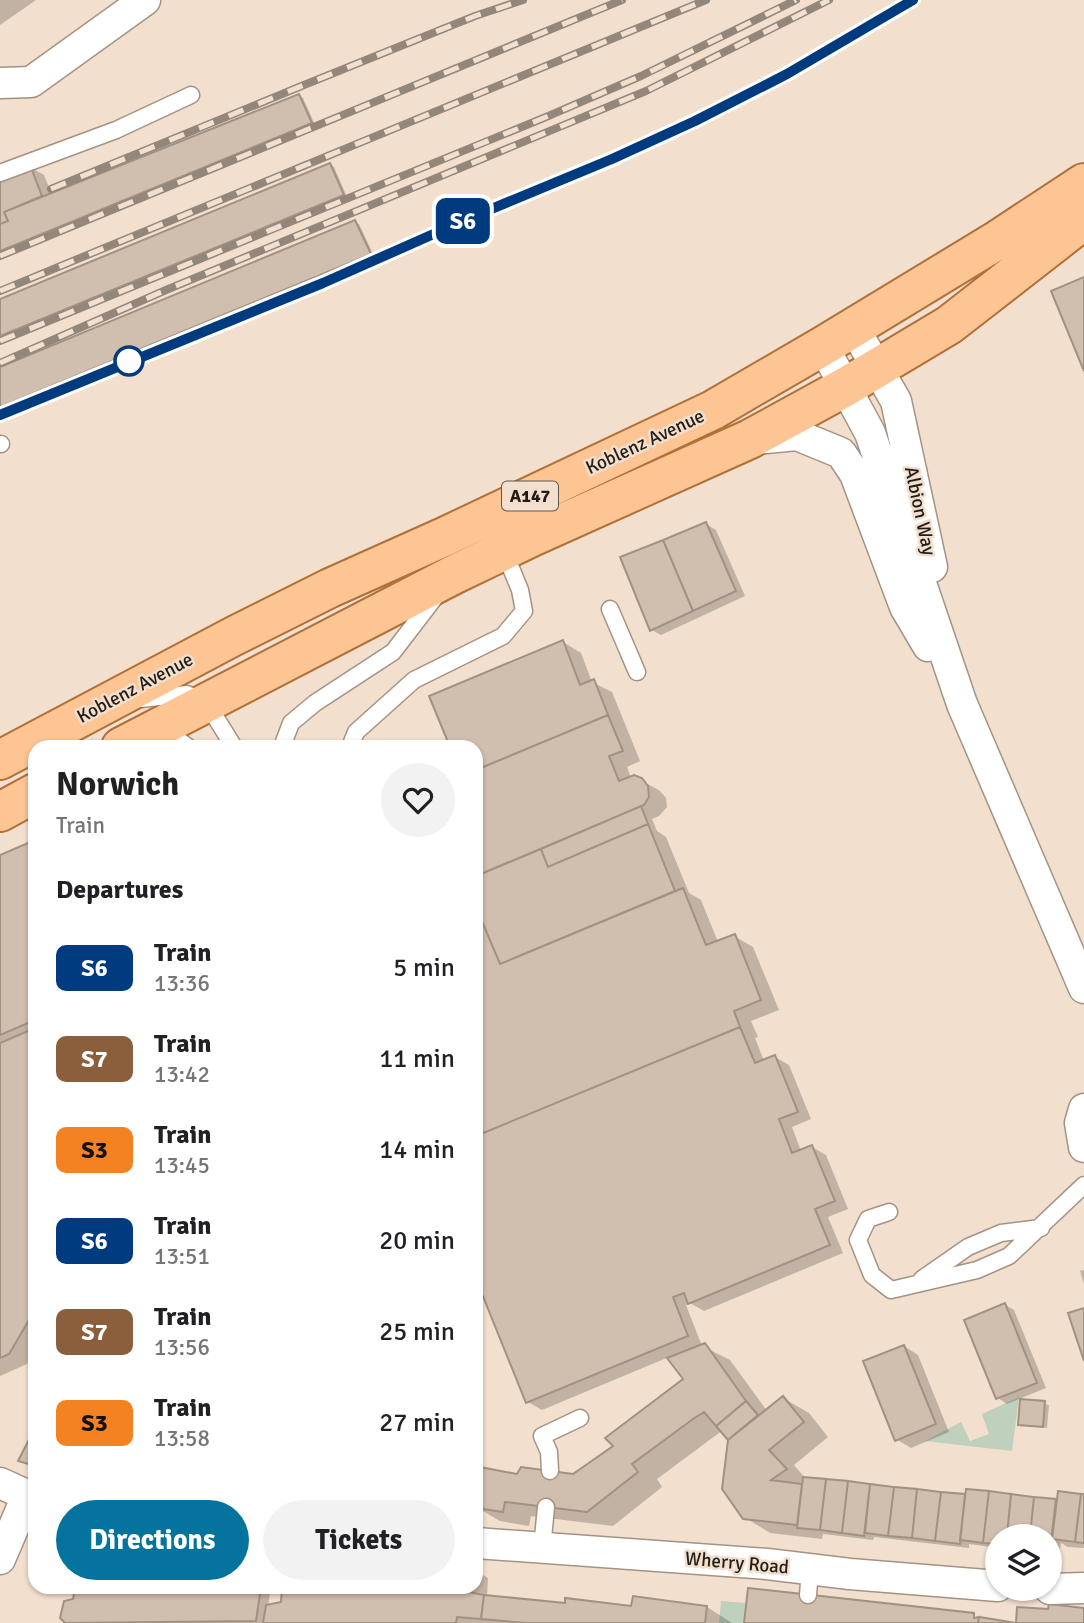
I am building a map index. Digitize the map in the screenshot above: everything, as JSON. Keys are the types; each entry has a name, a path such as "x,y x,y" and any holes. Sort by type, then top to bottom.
{"main road":[{"name":"Koblenz Avenue","path":"37,740 330,588 713,410 996,241 1084,183"},
{"name":"Koblenz Avenue","path":"174,737 206,702 453,575 750,439 862,377 949,325 1084,220"},
{"name":"Koblenz Avenue","path":"0,760 28,745"},
{"path":"0,812 28,797"}],"street":[{"path":"0,83 31,82 145,0"},
{"name":"Albion Way","path":"839,337 862,377 896,401 962,704"},
{"name":"Albion Way","path":"750,439 797,435 841,453 855,474 905,607 962,704 1084,988"},
{"path":"1084,1109 1080,1123 1084,1147"},
{"path":"0,1483 28,1496"},
{"path":"0,1559 28,1503"},
{"name":"Wherry Road","path":"483,1544 767,1564 809,1582 985,1585"},
{"path":"1062,1588 1084,1588"}],"lane":[{"path":"0,173 116,130 191,95"},
{"path":"352,740 356,732 414,680 503,636 524,611 520,590 504,551"},
{"path":"285,740 291,723 315,703 393,652 453,575"},
{"path":"610,609 637,672"},
{"path":"110,701 187,694 206,702 230,740"},
{"path":"889,1212 867,1219 858,1240 872,1275 891,1290 977,1270 1009,1256 1084,1185"},
{"path":"917,1282 968,1247 1001,1233 1041,1228"},
{"path":"550,1471 549,1452 542,1436 580,1418"},
{"path":"542,1548 546,1507"}],"green space":[{"path":"1019,1397 1012,1451 925,1441 961,1422 970,1441 989,1434 982,1414"},
{"path":"721,1601 746,1603 744,1623 719,1623"}],"building":[{"path":"299,94 312,123 0,251 0,224 8,221 4,212"},
{"path":"330,163 344,195 0,336 0,299"},
{"path":"30,165 42,196 4,212 8,221 0,224 0,178"},
{"path":"30,165 42,196 4,212 8,221 0,224 0,178"},
{"path":"355,220 371,254 0,407 0,367"},
{"path":"1084,277 1084,371 1051,291"},
{"path":"706,522 736,591 693,611 663,540"},
{"path":"663,540 693,611 650,631 620,557"},
{"path":"563,640 580,685 594,679 608,715 483,767 483,740 447,740 429,696"},
{"path":"608,715 623,751 609,756 619,781 634,775 642,778 648,786 649,797 644,805 483,873 483,767"},
{"path":"641,806 648,824 548,867 541,849"},
{"path":"648,824 675,891 500,964 483,924 483,873 541,849 548,867"},
{"path":"28,843 28,1023 0,1035 0,855"},
{"path":"683,888 706,945 735,934 761,1000 734,1011 740,1027 483,1133 483,924 500,964"},
{"path":"740,1027 755,1063 775,1055 798,1112 779,1119 792,1153 812,1145 835,1201 815,1209 830,1245 688,1304 684,1293 673,1297 688,1336 526,1403 483,1296 483,1133"},
{"path":"28,1031 28,1322 9,1354 0,1358 0,1043"},
{"path":"1005,1303 1037,1383 996,1399 964,1320"},
{"path":"1084,1308 1084,1361 1068,1313"},
{"path":"705,1343 746,1401 716,1426 704,1412 693,1419 632,1464 638,1472 587,1512 505,1502 503,1512 483,1509 483,1468 517,1474 521,1467 573,1474 613,1446 605,1438 683,1379 667,1358"},
{"path":"904,1345 936,1424 895,1441 863,1361"},
{"path":"783,1396 804,1422 769,1450 787,1469 771,1480 802,1484 797,1525 743,1519 722,1489 728,1440"},
{"path":"1020,1399 1045,1401 1043,1427 1018,1425"},
{"path":"746,1401 758,1415 728,1440 716,1426"},
{"path":"28,1442 28,1464 18,1461"},
{"path":"803,1477 826,1479 820,1530 797,1528"},
{"path":"826,1479 848,1481 842,1533 820,1530"},
{"path":"848,1481 870,1484 864,1536 842,1533"},
{"path":"870,1484 894,1487 888,1536 865,1533"},
{"path":"894,1487 917,1489 912,1538 888,1536"},
{"path":"917,1489 941,1492 935,1541 912,1538"},
{"path":"966,1489 989,1491 983,1543 960,1540"},
{"path":"989,1491 1011,1494 1008,1524 985,1524"},
{"path":"1058,1491 1081,1494 1075,1542 1062,1540 1062,1524 1054,1524"},
{"path":"941,1492 965,1494 960,1544 935,1541"},
{"path":"1011,1494 1034,1497 1031,1524 1008,1524"},
{"path":"1081,1494 1084,1494 1084,1543 1075,1542"},
{"path":"1034,1497 1056,1499 1053,1524 1031,1524"},
{"path":"748,1588 974,1613 974,1618 979,1617 978,1623 744,1623"},
{"path":"74,1594 260,1594 256,1621 65,1623 60,1618 64,1601 73,1599"},
{"path":"282,1594 484,1595 481,1619 457,1617 456,1623 263,1623 266,1605 281,1602"},
{"path":"484,1595 565,1603 565,1598 631,1606 633,1596 707,1606 705,1623 526,1623 481,1619"},
{"path":"1049,1604 1084,1608 1084,1623 1016,1623 1017,1607 1048,1609"},
{"path":"979,1617 1016,1623 978,1623"}],"railway":[{"path":"51,189 475,16 523,0"},
{"path":"0,256 622,0"},
{"path":"0,291 706,0"},
{"path":"0,341 546,117 641,76 796,0"},
{"path":"0,363 166,290 646,91 829,0"},
{"path":"0,415 323,283 695,121 787,74 913,0"}],"train":[{"name":"S6","path":"0,415 323,283 612,159 787,74 913,0"}]}
